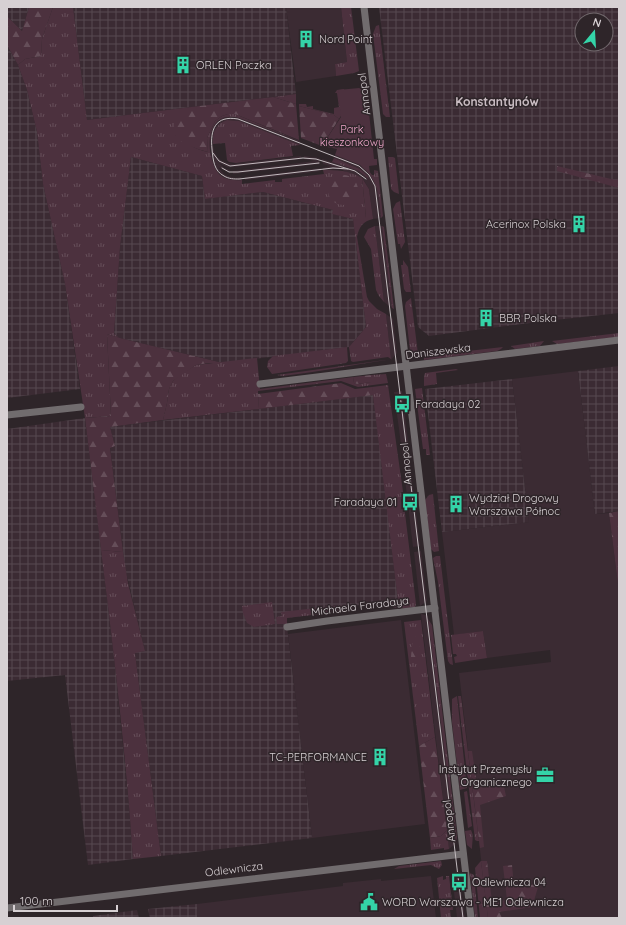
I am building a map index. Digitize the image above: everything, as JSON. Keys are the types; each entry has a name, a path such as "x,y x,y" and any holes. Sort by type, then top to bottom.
{"street":[{"name":"Annopol","path":"364,7 471,918"},
{"name":"Daniszewska","path":"260,384 619,340"},
{"path":"7,415 80,407"},
{"name":"Michaela Faradaya","path":"287,627 298,624 434,608"},
{"name":"Odlewnicza","path":"7,908 464,854"}],"shaded area":[{"path":"7,7 29,7 22,31 7,16"},
{"path":"73,7 286,7 296,94 87,120"},
{"path":"286,7 341,7 347,62 335,64 336,76 296,82"},
{"path":"379,7 619,7 619,313 429,336 418,327"},
{"path":"7,45 18,65 27,90 37,132 43,184 65,284 80,389 7,398"},
{"path":"223,118 239,118 300,141 300,145 239,121 227,120 216,127 212,139 214,151 217,157 222,161 233,164 301,156 302,159 233,167 227,167 219,163 224,168 230,170 230,173 218,167 225,175 235,178 241,177 242,180 230,180 222,176 215,170 212,162 209,137 212,128 217,122"},
{"path":"335,155 363,167 372,176 378,192 381,218 373,219 369,189 364,181 340,169 323,170 323,168 330,166 323,164 322,159 359,171 369,177 360,169 334,158"},
{"path":"304,156 319,158 320,164 233,174 233,171 315,161 304,159"},
{"path":"131,157 202,176 205,199 263,192 333,210 333,214 353,219 366,327 349,347 223,363 120,338 114,334 120,247"},
{"path":"321,168 321,171 245,180 245,177"},
{"path":"375,226 382,226 392,308 384,302"},
{"path":"386,314 393,319 397,353 391,360"},
{"path":"619,366 619,511 595,514 578,371"},
{"path":"578,371 595,514 609,513 619,592 619,918 488,918 459,673 551,662 550,650 487,658 483,631 454,635 442,532 529,522 512,379"},
{"path":"512,379 529,522 442,532 425,389"},
{"path":"402,391 411,466 404,467 394,392"},
{"path":"374,395 398,600 353,606 353,610 286,618 312,838 161,856 135,652 145,651 125,568 110,447 115,446 110,427"},
{"path":"85,418 114,656 133,859 88,865 65,675 7,681 7,429"},
{"path":"404,471 411,471 420,546 413,547"},
{"path":"421,551 427,601 420,606 414,552"},
{"path":"421,614 428,616 456,843 449,849"},
{"path":"401,620 425,824 312,838 288,634"},
{"path":"452,875 459,875 465,918 457,918"},
{"path":"431,876 436,918 197,918 197,904 343,886 343,883"},
{"path":"197,904 197,918 150,918 148,909"},
{"path":"137,910 139,918 93,918 93,916"}],"green space":[{"path":"29,7 53,7 42,39 41,56 25,59 18,65 7,45 7,16 22,31"},
{"path":"53,7 73,7 87,120 175,109 175,135 194,147 208,152 207,138 215,121 222,116 235,114 300,141 239,118 231,117 219,120 210,136 210,150 215,169 223,177 234,180 242,180 242,184 275,180 275,182 282,182 282,179 324,174 323,170 338,170 357,175 362,178 366,218 373,219 362,225 357,237 367,297 377,309 386,314 391,359 388,357 353,362 351,361 349,347 366,327 353,219 332,214 333,210 263,192 205,199 202,176 131,157 120,247 114,334 120,338 107,334 111,416 85,418 65,284 43,184 37,132 27,90 18,65 25,59 41,56 42,39"},
{"path":"341,7 351,7 359,71 336,76 335,64 347,62"},
{"path":"379,25 390,117 386,117 383,114 373,34 376,26"},
{"name":"Park kieszonkowy","path":"359,88 364,90 367,94 374,159 377,159 377,165 369,166 370,174 360,165 335,155 337,149 322,146 341,117 338,90"},
{"path":"344,89 346,108 339,119 334,115 299,106 299,104 306,104 307,107 313,106 313,109 334,114 334,108 339,107 337,93 335,93 337,90"},
{"path":"296,94 296,104 273,97"},
{"path":"273,97 296,104 299,140 235,114 222,116 215,121 207,138 208,152 180,141 175,135 175,109"},
{"path":"299,106 334,115 339,119 322,146 301,138"},
{"path":"227,120 239,121 300,145 291,146 293,156 236,163 229,162 227,160 225,143 213,144 213,136 217,126"},
{"path":"367,157 369,171 372,175 374,175 374,170 378,171 383,216 381,218 379,197 373,179 364,168"},
{"path":"388,157 395,158 399,194 391,189"},
{"path":"334,158 360,169 369,177 368,178 359,171 332,162"},
{"path":"557,166 611,179 617,180 619,177 619,188 557,171"},
{"path":"343,175 349,176 357,184 357,196 349,204 343,205 337,204 329,196 328,190 329,184 337,176"},
{"path":"362,178 369,189 373,218 366,218"},
{"path":"400,201 405,242 401,249 400,244 398,244 393,209 396,203"},
{"path":"375,226 384,302 376,290 371,249 364,237 368,229"},
{"path":"382,226 384,227 394,309 392,308"},
{"path":"403,260 408,267 411,292 406,292 404,289 401,265 403,265"},
{"path":"411,298 418,354 416,355 416,359 410,351 405,306 406,302"},
{"path":"619,333 619,337 557,344 552,341"},
{"path":"107,334 223,363 196,365 173,381 169,389 163,420 110,427 115,446 110,448 123,552 101,550 85,418 111,416"},
{"path":"544,341 540,346 515,349 511,346"},
{"path":"347,347 348,361 346,363 272,374 267,367 268,361 273,356"},
{"path":"503,347 497,351 424,360 424,356"},
{"path":"257,358 260,389 353,377 354,383 357,384 371,382 371,375 386,374 388,383 358,387 341,381 258,391 259,409 163,420 169,389 173,381 180,375 196,365"},
{"path":"386,360 283,376 277,375"},
{"path":"458,370 436,373 437,384 424,386 425,373"},
{"path":"371,375 372,382 354,383 353,377"},
{"path":"341,383 355,389 372,387 374,395 259,409 258,394"},
{"path":"388,385 404,499 401,499 402,505 404,505 416,604 415,607 396,608 392,607 386,602 398,601 372,387"},
{"path":"422,388 430,455 426,455 426,449 423,449 415,389"},
{"path":"433,494 439,551 434,552 431,549 425,500 429,495"},
{"path":"619,511 619,592 609,513"},
{"path":"101,550 123,552 128,583 145,651 135,653 161,856 133,859 119,704"},
{"path":"440,556 453,665 448,661 438,582 433,558"},
{"path":"272,602 275,624 254,627 247,623 242,606"},
{"path":"352,604 353,610 287,618 287,624 277,624 276,617 282,616 281,612"},
{"path":"428,619 432,625 457,837 456,843"},
{"path":"421,620 435,737 419,746 404,622"},
{"path":"483,631 487,658 455,663 454,657 457,656 456,654 453,654 451,635"},
{"path":"418,634 420,653 416,659 411,657 413,642"},
{"path":"457,696 467,788 460,790 452,722 452,699"},
{"path":"458,696 461,696 479,841 475,840"},
{"path":"435,737 447,830 441,836 430,838 419,746"},
{"path":"468,751 472,751 477,785 504,787 506,796 480,805 484,847 480,848"},
{"path":"467,791 472,826 468,828 464,792"},
{"path":"447,830 449,849 444,850 444,848 431,850 430,838 441,836"},
{"path":"471,830 473,837 472,849 467,845 465,831"},
{"path":"441,861 442,865 439,869 431,865 394,869 399,866"},
{"path":"481,861 488,918 480,918 475,868"},
{"path":"481,861 487,861 492,902 507,900 503,866 512,865 514,887 539,884 532,907 499,912 502,918 488,918"},
{"path":"470,873 474,875 478,918 475,918"},
{"path":"443,876 443,880 446,879 446,876 449,876 453,910 450,910 451,917 454,918 441,918 437,878"}],"tram line":[{"path":"348,169 333,168 239,179 228,178 221,174 215,165 212,142 213,130 216,125 224,119 238,119 359,166 369,175 375,186 463,918"},
{"path":"213,153 219,161 230,166 303,158 316,159 355,171 366,179"},
{"path":"222,168 229,172 238,172 319,163"}],"place":[{"name":"Nord Point","path":"306,39"},
{"name":"ORLEN Paczka","path":"183,65"},
{"name":"Acerinox Polska","path":"579,224"},
{"name":"BBR Polska","path":"486,318"},
{"name":"Faradaya 02","path":"402,404"},
{"name":"Faradaya 01","path":"410,502"},
{"name":"Wydział Drogowy Warszawa Północ","path":"456,504"},
{"name":"TC-PERFORMANCE","path":"380,757"},
{"name":"Instytut Przemysłu Organicznego","path":"545,775"},
{"name":"Odlewnicza 04","path":"459,882"},
{"name":"WORD Warszawa - ME1 Odlewnicza","path":"369,902"}],"district":[{"name":"Konstantynów","path":"497,101"}]}
